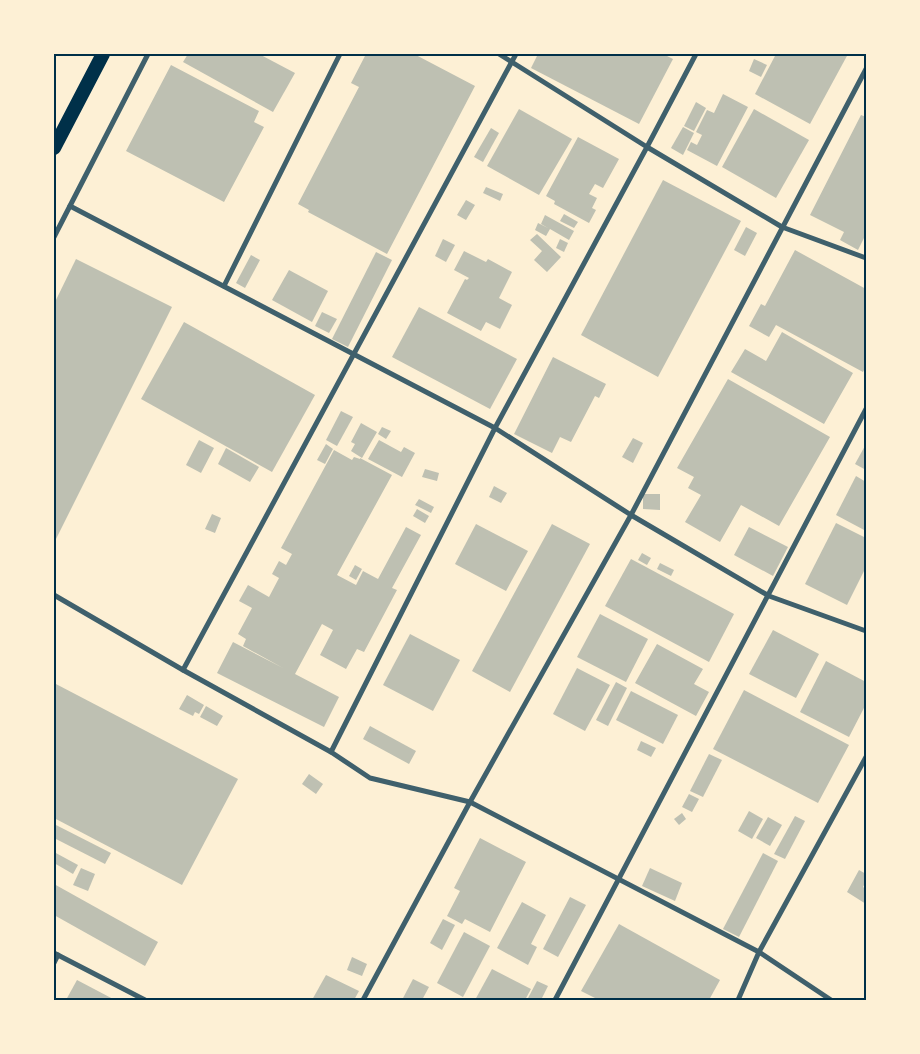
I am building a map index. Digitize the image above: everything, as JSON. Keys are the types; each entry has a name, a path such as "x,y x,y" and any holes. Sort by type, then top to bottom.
{"highway":[{"path":"54,148 103,54"}],"street":[{"path":"54,236 148,54"},
{"path":"224,286 340,54"},
{"path":"499,54 647,148 782,227 866,258"},
{"path":"183,670 516,54"},
{"path":"331,752 495,428 696,54"},
{"path":"364,1000 470,802 631,515 866,69"},
{"path":"70,206 495,428 631,515 769,596 866,632"},
{"path":"554,1000 617,878 769,596 866,409"},
{"path":"54,595 183,670 331,752 370,778 470,802 759,952 831,1000"},
{"path":"738,1000 759,952 866,757"},
{"path":"54,963 56,954 145,1000"}],"building":[{"path":"188,54 259,54 295,73 273,112 183,62"},
{"path":"366,54 386,54 390,56 391,54 414,54 475,86 387,254 308,212 309,210 298,204 359,87 351,83"},
{"path":"538,54 663,54 673,59 639,124 531,68"},
{"path":"776,54 848,54 810,124 755,94"},
{"path":"754,59 767,65 761,77 749,71"},
{"path":"171,65 259,111 254,122 264,127 224,202 126,151"},
{"path":"723,94 748,107 717,166 687,150 691,142 697,145 702,135 696,132 707,110 714,113"},
{"path":"696,102 706,108 694,131 684,126"},
{"path":"519,109 572,139 539,195 487,166"},
{"path":"754,109 809,140 776,198 722,167"},
{"path":"861,115 866,117 866,234 858,250 840,240 844,232 810,215"},
{"path":"683,127 694,133 683,155 671,148"},
{"path":"491,128 499,133 483,162 474,157"},
{"path":"578,137 619,159 603,188 595,184 589,194 597,198 592,208 596,210 589,223 554,204 555,201 546,196"},
{"path":"663,180 741,221 658,377 581,335"},
{"path":"486,187 503,194 500,201 483,193"},
{"path":"466,200 475,205 466,220 457,215"},
{"path":"564,214 578,222 574,228 560,221"},
{"path":"545,215 574,231 569,240 550,229 546,236 535,230 538,223 548,228 541,224"},
{"path":"746,227 757,233 745,256 734,250"},
{"path":"537,234 561,257 547,272 534,260 542,251 530,240"},
{"path":"443,239 455,245 446,262 435,256"},
{"path":"560,239 568,243 564,252 556,248"},
{"path":"795,250 866,289 866,366 863,372 776,325 769,337 749,326 761,304 765,306"},
{"path":"464,251 486,262 488,259 512,272 499,298 512,305 500,329 486,322 481,331 447,313 465,279 469,278 454,270"},
{"path":"376,252 392,260 348,347 332,339"},
{"path":"251,255 260,260 245,288 236,283"},
{"path":"76,259 172,307 54,543 54,304"},
{"path":"289,270 328,291 312,322 272,300"},
{"path":"419,307 517,359 490,409 392,357"},
{"path":"322,312 337,319 329,333 315,326"},
{"path":"184,322 315,395 272,472 141,399"},
{"path":"782,332 853,373 824,424 731,372 745,349 766,361"},
{"path":"553,357 606,384 599,398 595,396 571,442 560,437 552,453 514,434"},
{"path":"728,379 830,437 779,526 741,505 720,542 685,522 701,495 688,488 694,477 677,468"},
{"path":"341,411 353,417 337,446 326,440"},
{"path":"361,423 377,432 362,458 351,451 355,444 351,442"},
{"path":"382,427 391,431 386,439 378,434"},
{"path":"633,438 643,443 633,463 622,457"},
{"path":"199,440 214,448 201,473 186,465"},
{"path":"379,440 401,452 404,447 415,453 402,477 368,459"},
{"path":"326,444 333,449 325,464 317,460"},
{"path":"866,444 866,470 855,464"},
{"path":"226,448 259,467 250,482 218,464"},
{"path":"334,450 352,460 354,457 360,458 392,475 337,575 356,585 363,571 378,579 406,527 421,535 392,588 397,590 364,652 357,649 346,669 320,655 333,630 322,624 295,674 339,697 324,727 217,673 233,642 283,668 243,646 246,639 238,634 252,608 239,601 248,585 269,597 279,578 272,574 279,561 286,565 292,554 281,548"},
{"path":"425,469 439,473 437,481 422,477"},
{"path":"856,476 866,482 866,531 836,515"},
{"path":"494,486 507,493 501,503 489,497"},
{"path":"643,494 660,494 660,510 643,509"},
{"path":"419,499 434,507 431,513 415,505"},
{"path":"417,509 429,516 425,523 413,516"},
{"path":"212,514 221,518 215,533 205,529"},
{"path":"836,523 866,538 866,567 847,605 805,584"},
{"path":"476,524 528,551 506,591 455,564"},
{"path":"552,524 590,544 510,692 472,671"},
{"path":"749,527 788,547 773,576 734,555"},
{"path":"642,553 651,558 647,565 638,560"},
{"path":"631,559 734,614 709,662 605,606"},
{"path":"660,563 674,570 671,576 657,569"},
{"path":"355,565 362,569 356,580 349,576"},
{"path":"600,614 648,639 626,682 577,657"},
{"path":"773,630 819,654 796,698 749,674"},
{"path":"410,634 460,660 433,711 383,685"},
{"path":"657,644 703,669 694,684 709,692 696,716 635,683"},
{"path":"826,661 866,682 866,704 849,737 800,712"},
{"path":"577,668 610,685 585,731 553,714"},
{"path":"616,682 627,688 608,726 596,720"},
{"path":"54,683 238,779 182,885 54,818"},
{"path":"744,690 849,745 818,803 713,749"},
{"path":"631,691 678,715 663,744 616,720"},
{"path":"187,695 204,705 199,714 195,712 193,716 179,709"},
{"path":"206,706 223,716 217,726 200,717"},
{"path":"370,726 416,751 409,764 363,739"},
{"path":"641,741 656,748 651,757 637,750"},
{"path":"709,754 722,760 703,797 690,791"},
{"path":"309,774 323,784 316,794 302,784"},
{"path":"689,794 699,799 692,812 682,807"},
{"path":"749,811 763,819 752,839 738,831"},
{"path":"682,813 686,819 679,825 674,819"},
{"path":"795,816 805,821 785,859 774,854"},
{"path":"768,817 782,825 770,846 756,838"},
{"path":"54,824 111,853 105,864 54,838"},
{"path":"480,838 526,862 490,932 465,919 462,924 447,916 460,891 454,888"},
{"path":"54,852 78,865 73,874 54,863"},
{"path":"763,853 778,861 739,937 723,929"},
{"path":"81,868 95,874 88,891 73,885"},
{"path":"650,868 682,883 675,901 642,886"},
{"path":"859,870 866,874 866,881 863,887 866,889 866,904 847,892"},
{"path":"54,884 158,942 145,966 54,915"},
{"path":"570,897 586,905 558,957 543,949"},
{"path":"522,902 546,915 531,944 537,947 528,965 497,948"},
{"path":"443,919 455,925 442,950 430,943"},
{"path":"619,924 720,980 709,1000 599,1000 581,991"},
{"path":"464,932 490,946 463,997 437,983"},
{"path":"352,957 367,964 362,976 347,970"},
{"path":"492,969 531,989 525,1000 475,1000"},
{"path":"326,975 359,991 354,1000 312,1000"},
{"path":"413,979 429,987 422,1000 402,1000"},
{"path":"77,980 115,1000 66,1000"},
{"path":"537,981 548,986 541,1000 527,1000"}]}
